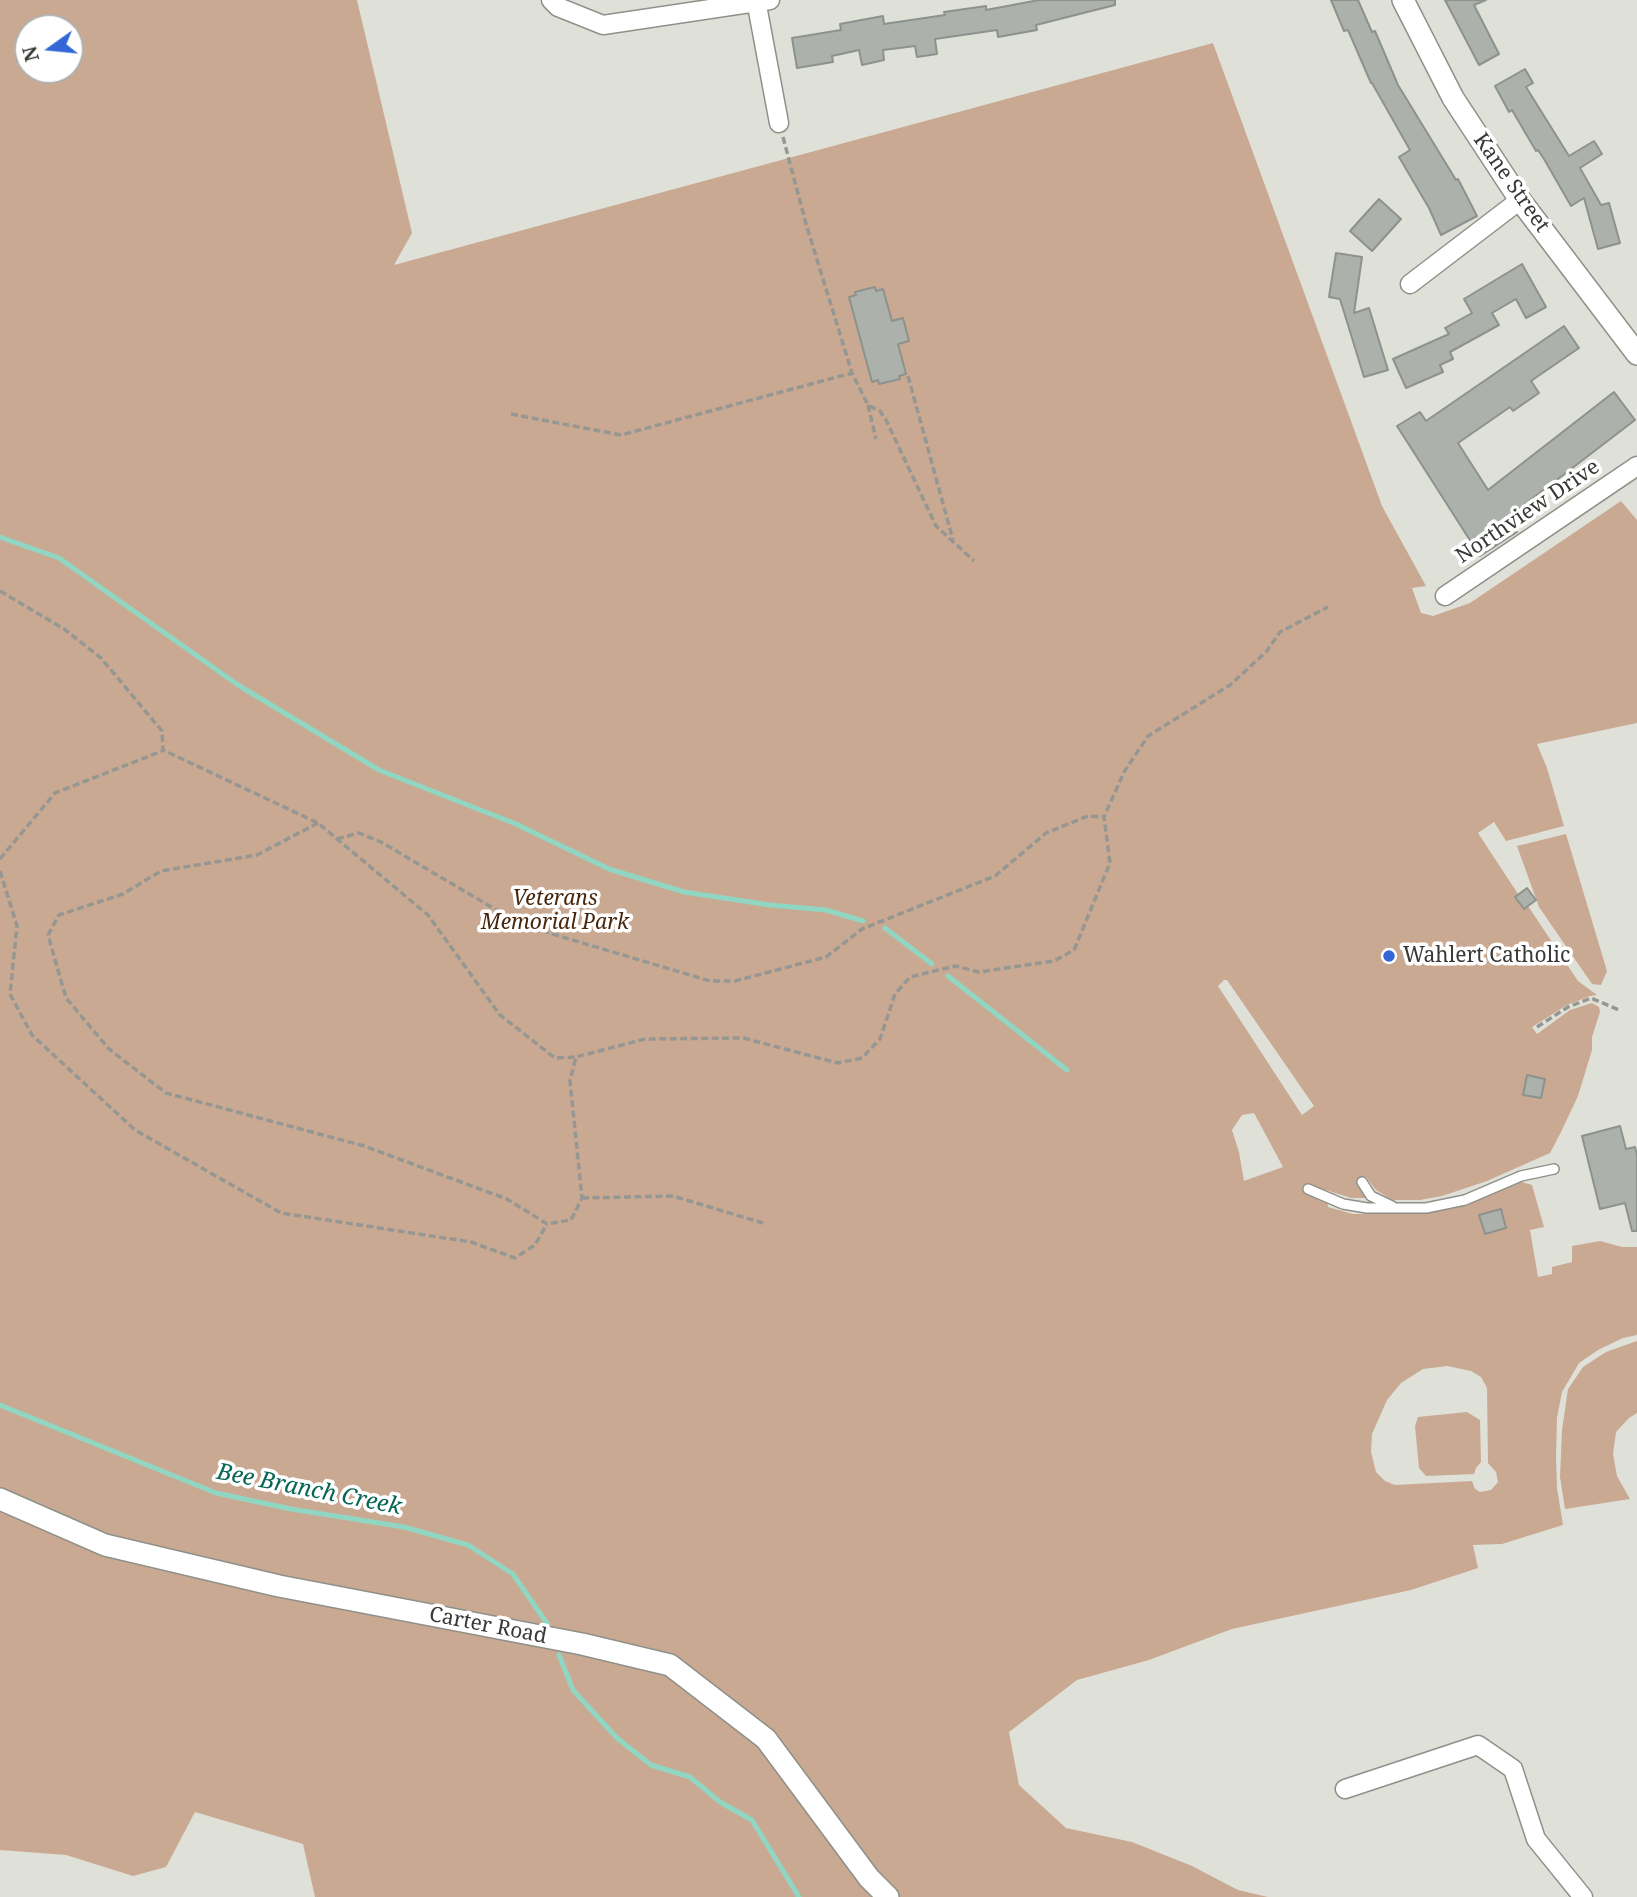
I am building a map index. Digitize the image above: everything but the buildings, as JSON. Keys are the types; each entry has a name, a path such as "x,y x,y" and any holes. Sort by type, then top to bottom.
{"street":[{"path":"551,0 558,7 603,25 761,1 779,123"},
{"name":"Kane Street","path":"1403,0 1452,98 1520,200 1635,347"},
{"path":"1410,284 1520,200"},
{"name":"Northview Drive","path":"1445,596 1637,466"},
{"name":"Carter Road","path":"0,1499 106,1545 279,1587 582,1644 670,1665 766,1739 869,1878 888,1897"},
{"path":"1345,1789 1478,1745 1513,1769 1536,1839 1583,1897"}],"lane":[{"path":"1308,1189 1343,1204 1367,1208 1426,1209 1465,1200 1521,1176 1554,1169"},
{"path":"1362,1182 1371,1196 1393,1207"}],"path":[{"path":"779,123 806,223 852,373 868,405 876,439"},
{"path":"511,414 621,435 852,373"},
{"path":"908,376 954,542"},
{"path":"868,405 880,411 883,416 936,526 974,561"},
{"path":"0,591 64,629 101,658 162,731 163,750"},
{"path":"0,859 55,793 163,750 318,823 428,915 500,1015 555,1058 576,1057 646,1039 743,1038 838,1063 862,1058 880,1039 895,994 910,977 955,966 979,972 1054,961 1074,950 1110,863 1104,817 1124,772 1148,736 1230,685 1266,652 1280,632 1328,607"},
{"path":"337,839 359,833 382,842 522,925 710,981 735,981 826,957 862,929 995,876 1046,833 1088,816 1104,817"},
{"path":"318,823 257,855 161,871 123,894 59,915 48,935 66,998 109,1049 166,1093 364,1146 508,1199 547,1224 571,1220 582,1198 570,1081 576,1057"},
{"path":"0,871 17,926 10,994 32,1035 135,1130 281,1213 471,1242 515,1258 534,1245 547,1224"},
{"path":"1537,1027 1568,1007 1591,998 1619,1010"},
{"path":"582,1198 673,1196 763,1223"}],"green space":[{"name":"Veterans Memorial Park","path":"0,0 357,0 412,233 394,265 1213,43 1382,506 1426,586 1412,588 1421,613 1433,616 1470,603 1621,501 1637,520 1637,723 1537,744 1564,826 1506,841 1494,822 1478,833 1518,894 1515,897 1524,909 1528,906 1578,981 1597,995 1567,1005 1532,1027 1537,1034 1570,1010 1592,1003 1599,1007 1592,1050 1578,1096 1550,1153 1487,1181 1442,1196 1420,1200 1393,1200 1376,1190 1366,1177 1356,1181 1369,1198 1351,1198 1326,1190 1328,1207 1353,1214 1424,1213 1465,1204 1522,1182 1532,1185 1544,1227 1530,1230 1538,1277 1552,1274 1552,1267 1572,1262 1572,1246 1600,1241 1622,1247 1637,1247 1637,1335 1623,1338 1598,1350 1579,1363 1562,1392 1557,1418 1556,1458 1557,1488 1563,1525 1502,1544 1473,1545 1478,1568 1411,1590 1232,1629 1149,1660 1077,1680 1009,1732 1019,1785 1066,1828 1132,1842 1192,1866 1238,1890 1268,1897 315,1897 303,1844 195,1812 166,1867 133,1876 66,1855 0,1850","holes":["1227,980 1314,1106 1302,1115 1218,986","1254,1113 1283,1167 1244,1181 1232,1130 1242,1115","1447,1366 1471,1371 1481,1377 1487,1388 1488,1463 1496,1472 1498,1482 1491,1490 1480,1492 1475,1489 1472,1481 1395,1485 1385,1481 1376,1472 1371,1452 1372,1434 1387,1400 1401,1383 1423,1369"]},
{"path":"1566,834 1607,971 1601,985 1592,984 1539,907 1517,846"},
{"path":"1637,1341 1637,1413 1616,1432 1613,1454 1617,1476 1630,1499 1565,1509 1560,1477 1562,1430 1568,1389 1583,1367 1606,1352"},
{"path":"1467,1412 1480,1420 1481,1462 1474,1474 1426,1476 1419,1468 1415,1426 1418,1417"}],"waterway":[{"path":"0,537 59,558 238,685 379,770 516,824 609,869 684,892 826,910 863,921"},
{"path":"885,928 932,964"},
{"path":"948,976 1067,1070"},
{"name":"Bee Branch Creek","path":"0,1405 216,1493 291,1509 404,1527 468,1545 513,1574 548,1625"},
{"name":"Bee Branch Creek","path":"559,1655 573,1690 617,1738 651,1765 690,1777 720,1802 752,1820 799,1897"}],"place":[{"name":"Wahlert Catholic","path":"1389,956"}]}
